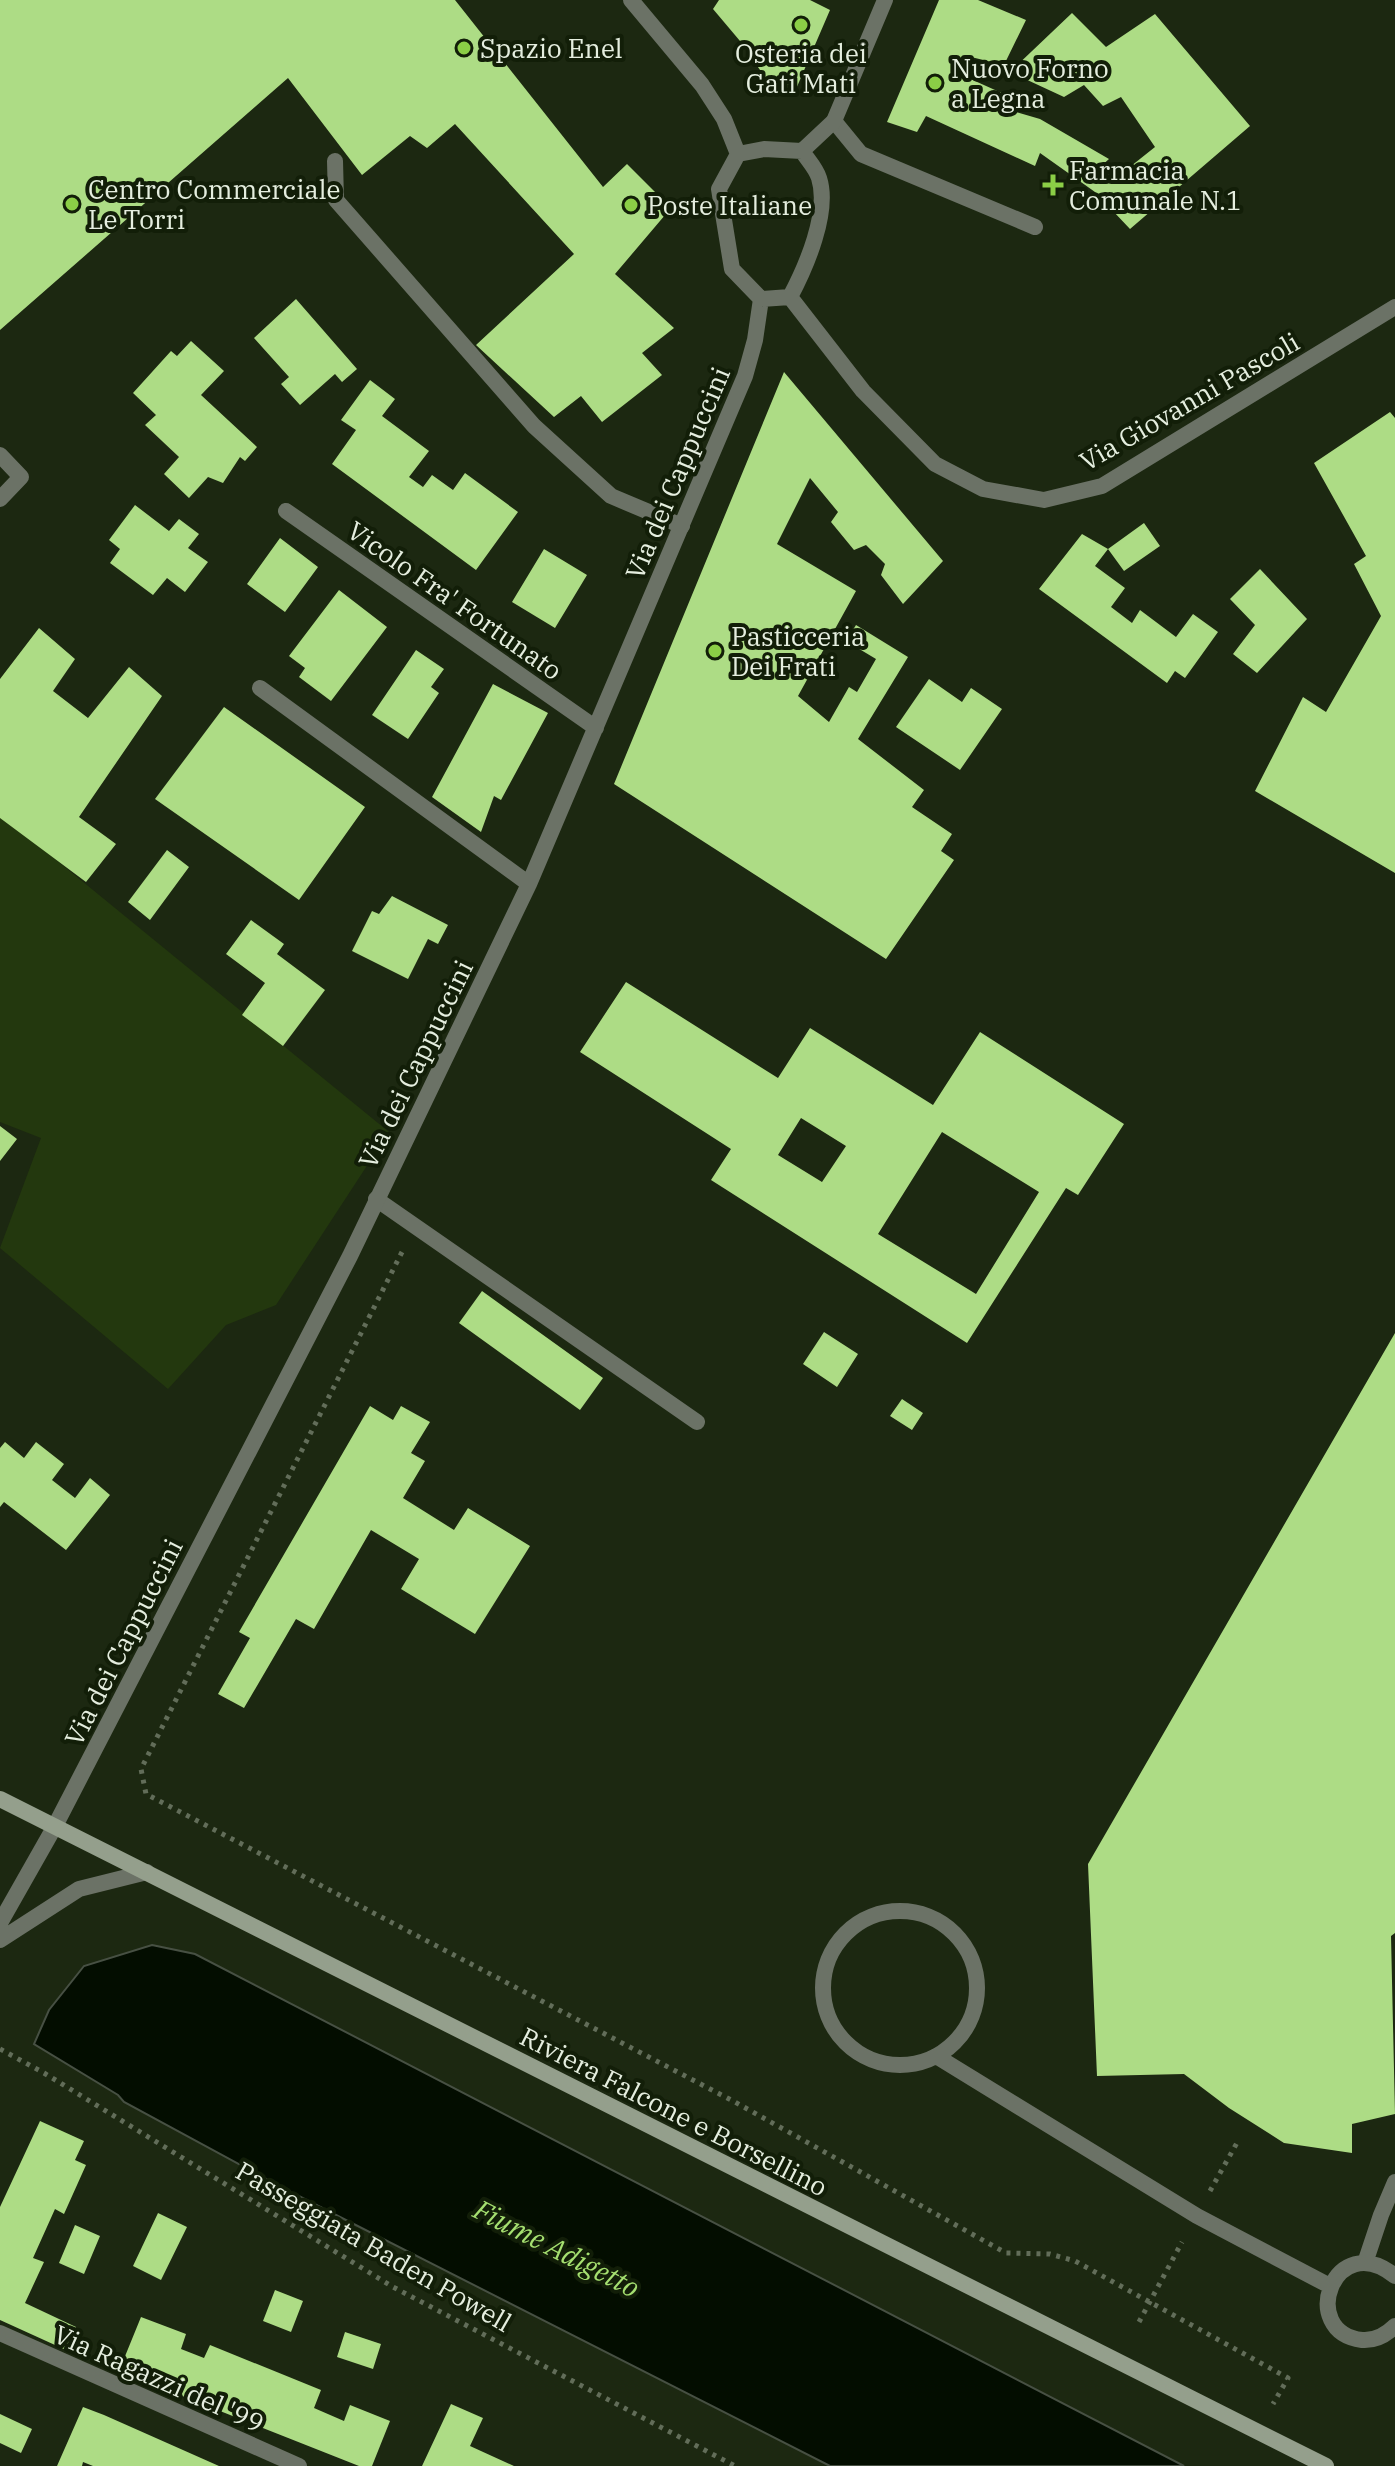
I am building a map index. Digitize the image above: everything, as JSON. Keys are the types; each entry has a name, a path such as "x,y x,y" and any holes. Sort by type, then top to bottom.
{"main road":[{"name":"Riviera Falcone e Borsellino","path":"0,1799 1326,2466"}],"street":[{"path":"631,0 702,85 724,119 738,154"},
{"path":"738,154 764,149 802,151 834,121 885,0"},
{"path":"834,121 861,154 1035,227"},
{"path":"738,154 719,189 732,269 761,299 790,297 805,269 821,208 819,177 802,151"},
{"path":"335,161 336,200 534,426 611,496 682,526"},
{"name":"Via Giovanni Pascoli","path":"790,297 863,391 935,464 983,489 1044,500 1102,486 1395,307"},
{"name":"Via dei Cappuccini","path":"0,1923 55,1826 350,1256 529,884 745,376 755,340 761,299"},
{"path":"0,455 21,477 0,499"},
{"name":"Vicolo Fra' Fortunato","path":"286,511 596,728"},
{"path":"260,688 529,884"},
{"path":"376,1199 697,1422"},
{"path":"0,1940 79,1889 147,1872"},
{"path":"910,1911 934,1918 954,1932 968,1951 976,1975 977,1999 969,2022 956,2042 936,2056 913,2064 889,2065 865,2058 846,2044 831,2024 823,2002 822,1977 830,1954 844,1934 863,1919 886,1912 910,1911"},
{"path":"936,2056 1197,2216 1330,2286"},
{"path":"1365,2263 1395,2182"},
{"path":"1395,2276 1373,2263 1348,2267 1337,2275 1327,2297 1333,2322 1341,2332 1352,2338 1377,2338 1389,2333 1395,2326"},
{"name":"Via Ragazzi del '99","path":"0,2333 299,2466"}],"path":[{"path":"415,1227 141,1769 146,1794 733,2101 1006,2253 1050,2254 1075,2261 1288,2378 1258,2432"},
{"name":"Passeggiata Baden Powell","path":"0,2049 393,2287 735,2466"}],"green space":[{"path":"0,814 389,1132 276,1305 226,1325 168,1389 0,1248 41,1138 0,1122"}],"water":[{"name":"Fiume Adigetto","path":"152,1945 195,1954 1184,2466 830,2466 283,2188 124,2102 118,2095 34,2044 49,2010 84,1966"}],"building":[{"path":"0,0 455,0 603,187 627,164 671,208 615,274 674,328 642,353 662,375 602,422 581,396 554,417 476,345 574,254 455,124 427,148 410,136 362,175 288,78 0,330"},
{"path":"719,0 810,0 830,10 793,96 769,83 713,9"},
{"path":"939,0 978,0 1026,20 1004,65 971,57 966,77 1004,94 999,107 1040,119 1109,159 1099,168 1111,182 1155,147 1121,97 1103,106 1084,85 1064,97 1010,72 1072,13 1106,47 1155,14 1250,126 1130,229 1095,192 1040,153 1035,166 926,116 917,132 887,122"},
{"path":"296,299 357,369 342,382 335,374 300,405 281,384 289,377 254,338"},
{"path":"191,341 224,371 201,395 257,447 245,461 240,457 223,483 208,477 189,498 164,474 179,457 145,425 156,415 133,393 171,351 177,356"},
{"path":"784,372 943,561 903,604 881,575 885,564 866,545 854,550 831,522 838,512 810,478 777,544 856,591 798,696 829,722 849,687 857,692 876,659 846,641 856,625 908,657 858,739 924,790 912,807 952,834 941,851 954,860 886,959 614,784"},
{"path":"370,380 395,399 382,416 429,451 409,477 423,487 432,475 453,490 465,473 518,512 476,570 332,464 356,430 341,420"},
{"path":"1390,412 1395,418 1395,873 1255,791 1303,697 1326,712 1381,616 1354,564 1366,556 1314,463"},
{"path":"135,505 169,531 179,519 199,534 188,548 208,562 185,592 167,578 153,595 110,563 120,549 109,540"},
{"path":"1144,523 1160,546 1124,571 1108,549"},
{"path":"1082,534 1108,549 1095,566 1125,588 1111,607 1132,623 1140,610 1176,637 1193,614 1218,632 1185,678 1175,671 1167,683 1039,589"},
{"path":"280,538 318,567 285,612 247,584"},
{"path":"544,549 587,575 555,628 512,602"},
{"path":"1260,569 1307,619 1257,673 1233,654 1255,625 1230,599"},
{"path":"339,590 387,627 331,701 299,677 305,668 289,656"},
{"path":"39,628 75,659 53,691 88,718 129,667 162,696 79,817 116,844 86,882 0,818 0,679"},
{"path":"416,650 444,669 431,687 439,693 408,739 372,715"},
{"path":"929,679 962,702 971,688 1002,709 960,770 896,727"},
{"path":"493,684 548,713 501,800 494,796 481,832 432,797"},
{"path":"224,707 365,807 299,900 155,799"},
{"path":"167,850 189,867 150,920 128,902"},
{"path":"392,896 448,925 438,944 428,939 408,979 352,951 372,911 379,914"},
{"path":"251,920 284,944 277,954 325,990 283,1046 242,1015 265,983 226,954"},
{"path":"626,982 778,1078 810,1028 933,1105 980,1032 1124,1124 1078,1195 1066,1188 967,1343 711,1180 731,1149 580,1052","holes":["801,1118 846,1146 822,1182 778,1155","942,1132 1039,1192 976,1294 878,1234"]},
{"path":"0,1126 17,1139 0,1161"},
{"path":"482,1291 603,1378 580,1410 459,1323"},
{"path":"824,1332 858,1354 837,1387 803,1364"},
{"path":"1395,1333 1395,1933 1391,1936 1395,2114 1352,2124 1352,2153 1284,2143 1229,2108 1184,2074 1097,2076 1088,1864"},
{"path":"902,1399 923,1413 912,1430 890,1416"},
{"path":"370,1406 393,1420 401,1406 430,1422 411,1453 425,1461 403,1498 454,1530 468,1508 530,1546 475,1634 401,1589 419,1559 371,1530 314,1629 296,1619 244,1708 218,1694 250,1638 239,1632"},
{"path":"5,1442 24,1458 36,1442 64,1464 52,1480 75,1498 90,1478 110,1495 66,1550 4,1502 0,1507 0,1448"},
{"path":"40,2121 84,2141 75,2160 86,2165 64,2214 55,2209 33,2258 44,2262 25,2303 76,2327 66,2350 0,2320 0,2207"},
{"path":"158,2213 187,2227 161,2280 133,2266"},
{"path":"75,2225 100,2236 84,2274 59,2263"},
{"path":"275,2290 303,2301 291,2332 263,2321"},
{"path":"141,2317 186,2334 181,2349 204,2358 210,2345 321,2390 314,2408 344,2421 350,2405 390,2421 372,2466 359,2466 119,2371"},
{"path":"345,2332 381,2344 373,2369 337,2357"},
{"path":"451,2404 483,2418 470,2446 514,2466 422,2466"},
{"path":"83,2407 219,2466 93,2466 83,2462 82,2466 57,2466"},
{"path":"0,2414 32,2429 21,2453 0,2443"}],"place":[{"name":"Osteria dei Gati Mati","path":"801,25"},
{"name":"Spazio Enel","path":"464,48"},
{"name":"Nuovo Forno a Legna","path":"935,83"},
{"name":"Farmacia Comunale N.1","path":"1053,185"},
{"name":"Centro Commerciale Le Torri","path":"72,204"},
{"name":"Poste Italiane","path":"631,205"},
{"name":"Pasticceria Dei Frati","path":"715,651"}]}
